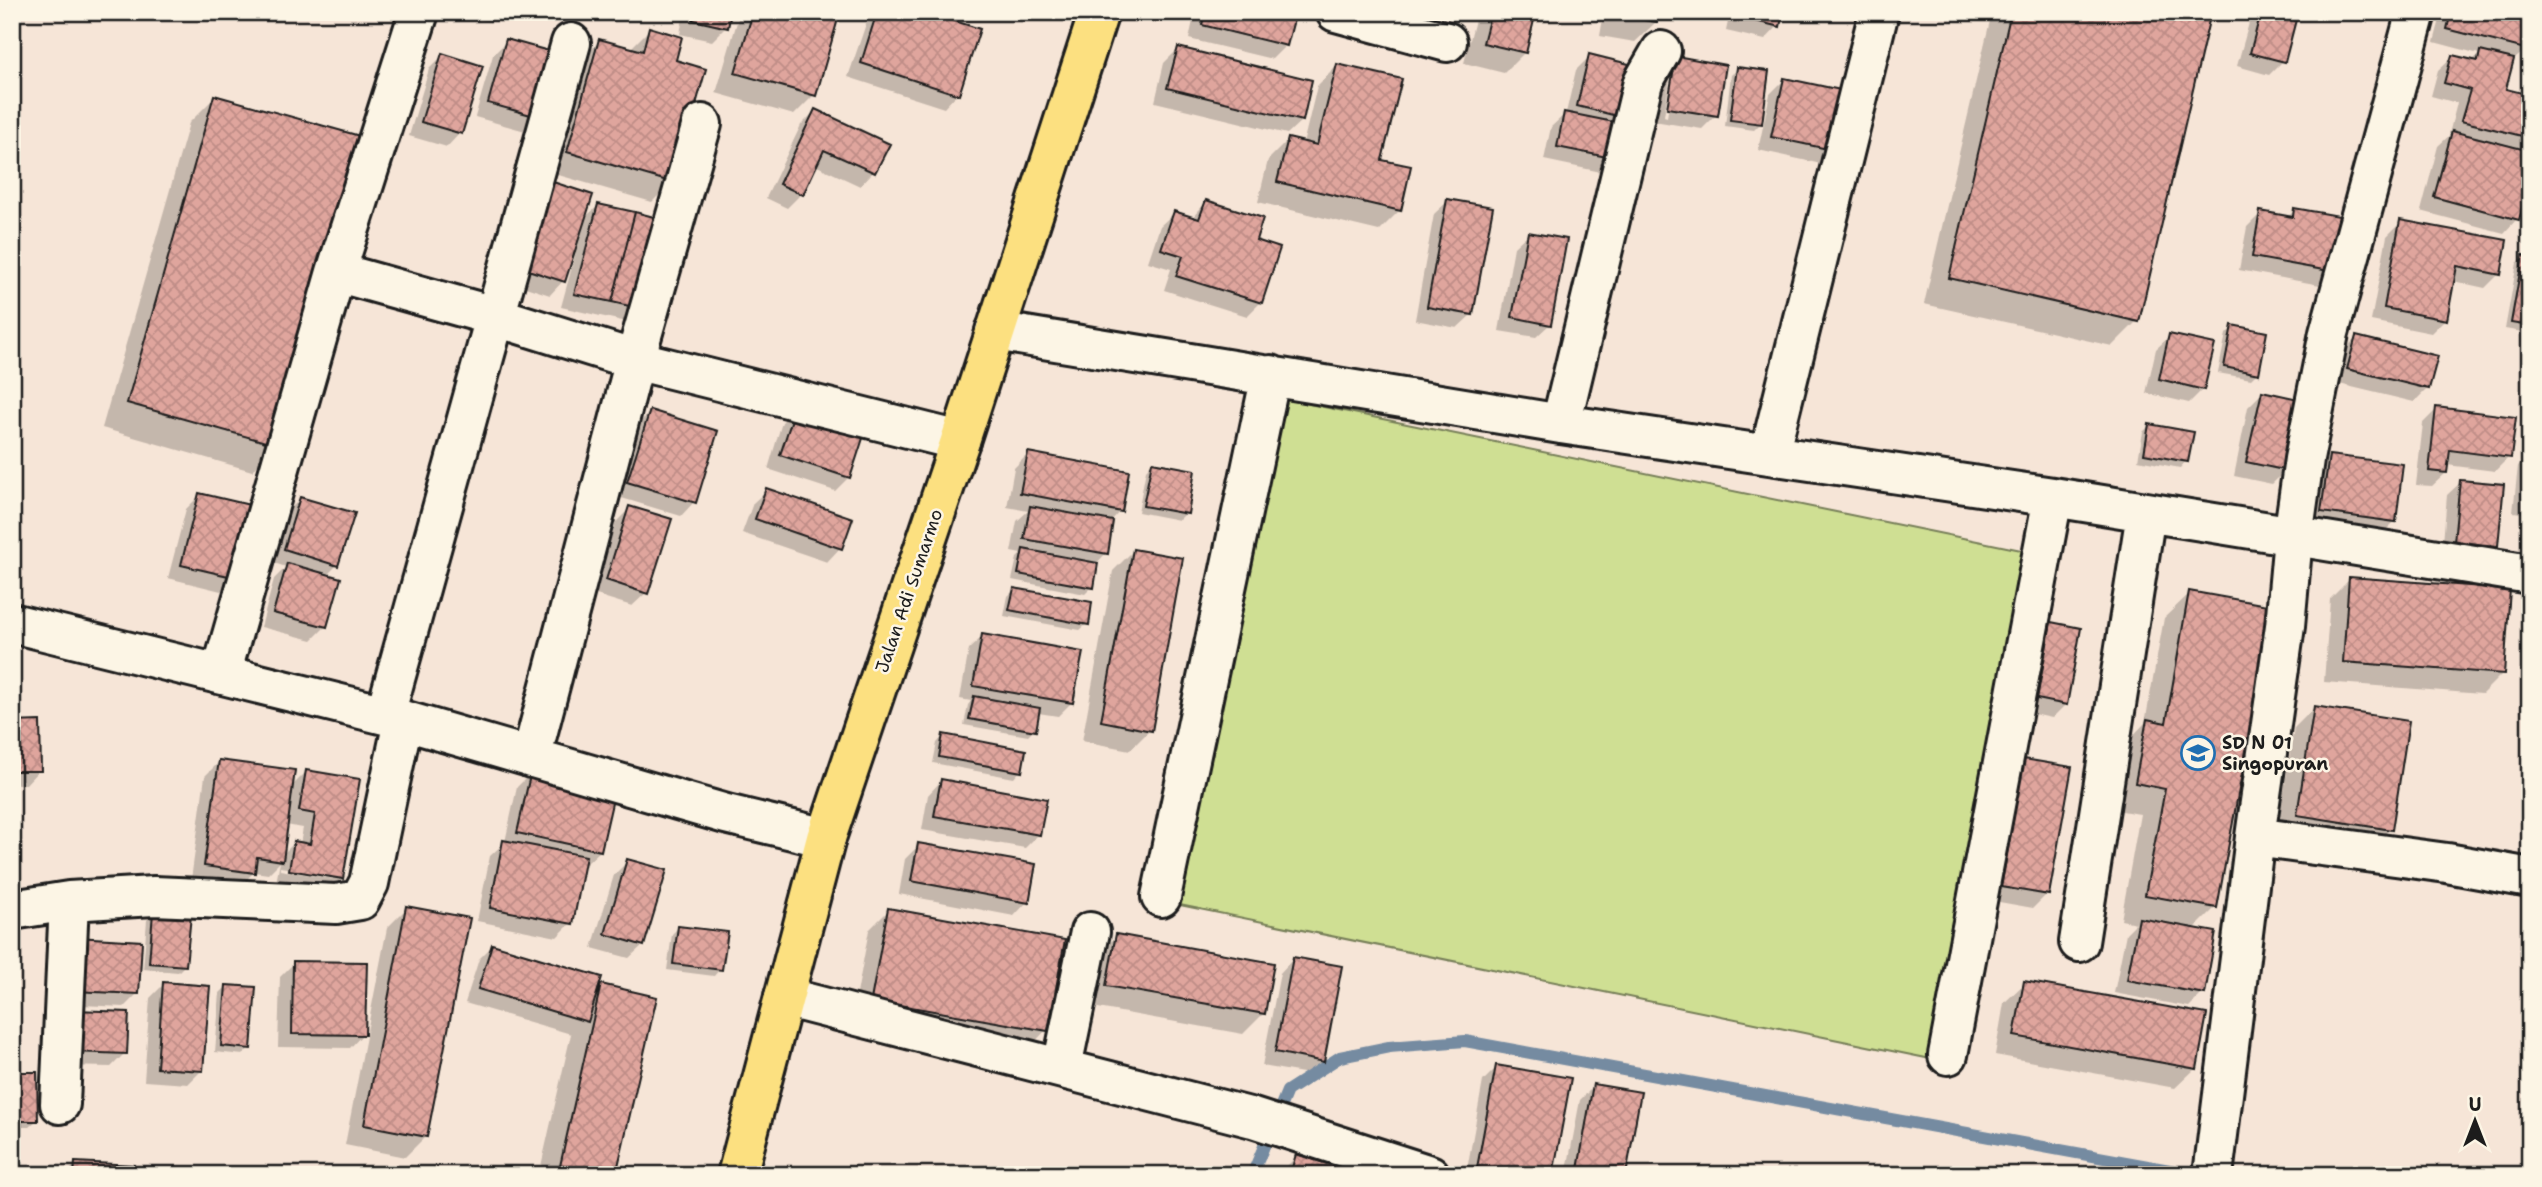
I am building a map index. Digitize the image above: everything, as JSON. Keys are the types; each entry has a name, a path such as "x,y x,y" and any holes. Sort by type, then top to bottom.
{"main road":[{"name":"Jalan Adi Sumarmo","path":"737,1175 826,838 960,441 1099,12"}],"street":[{"path":"221,674 336,272 419,12"},
{"path":"1336,12 1447,42"},
{"path":"1769,455 1879,12"},
{"path":"2215,1159 2255,837 2285,626 2292,537 2304,459 2329,333 2416,12"},
{"path":"12,911 69,901 154,896 336,904 359,900 369,883 394,718 494,316 570,43"},
{"path":"1560,424 1643,82 1661,51"},
{"path":"531,758 635,360 702,124"},
{"path":"336,272 494,316 635,360 960,441"},
{"path":"995,331 1560,424 2053,497 2530,574"},
{"path":"1161,897 1271,375"},
{"path":"1948,1055 2053,497"},
{"path":"2079,942 2146,513"},
{"path":"12,623 394,718 659,792 726,814 826,838"},
{"path":"2255,837 2422,859 2530,878"},
{"path":"60,1104 69,901"},
{"path":"1062,1067 1090,932"},
{"path":"784,997 1062,1067 1269,1123 1430,1175"}],"green space":[{"path":"1275,397 2036,553 1931,1059 1170,903"}],"building":[{"path":"694,12 731,12 728,28 693,20"},
{"path":"753,12 840,12 816,96 735,73"},
{"path":"877,12 927,12 980,29 959,95 861,63"},
{"path":"1205,12 1296,12 1287,46 1202,25"},
{"path":"1491,12 1536,12 1526,53 1483,43"},
{"path":"1619,12 1659,12 1657,22 1619,16"},
{"path":"1740,12 1783,12 1780,27 1739,17"},
{"path":"2011,12 2211,12 2139,322 1949,278"},
{"path":"2261,12 2298,12 2285,62 2250,53"},
{"path":"2451,12 2530,12 2529,50 2447,29"},
{"path":"649,27 682,37 676,60 706,69 674,183 567,152 599,39 643,51"},
{"path":"506,39 563,55 545,119 488,103"},
{"path":"1178,47 1312,80 1303,121 1167,88"},
{"path":"2480,51 2514,59 2506,89 2530,95 2530,138 2461,121 2470,90 2444,83 2452,55 2478,61"},
{"path":"442,53 483,66 462,134 421,122"},
{"path":"1589,54 1633,65 1621,117 1577,106"},
{"path":"1676,56 1726,65 1718,116 1667,108"},
{"path":"1337,64 1402,79 1382,160 1411,166 1401,211 1277,182 1288,138 1317,145"},
{"path":"1737,67 1769,71 1762,124 1730,120"},
{"path":"1784,78 1855,93 1842,152 1771,137"},
{"path":"214,95 367,138 280,446 127,403"},
{"path":"815,109 890,144 875,173 824,150 803,195 779,184"},
{"path":"1564,112 1624,124 1617,159 1557,147"},
{"path":"2452,131 2530,151 2530,180 2519,220 2434,197"},
{"path":"550,181 593,195 565,282 522,268"},
{"path":"1447,199 1493,207 1473,315 1427,307"},
{"path":"1206,200 1263,218 1256,240 1280,248 1262,303 1176,276 1183,256 1161,249 1174,211 1199,219"},
{"path":"598,204 635,212 612,302 574,294"},
{"path":"2294,208 2345,217 2335,272 2252,257 2260,211 2293,217"},
{"path":"635,212 669,221 646,310 612,302"},
{"path":"2400,220 2507,240 2501,275 2457,266 2447,320 2384,308"},
{"path":"1528,232 1567,239 1551,325 1512,317"},
{"path":"2523,255 2530,256 2530,326 2511,323"},
{"path":"2232,325 2267,332 2259,374 2224,367"},
{"path":"2169,334 2215,344 2204,390 2159,379"},
{"path":"2356,336 2438,356 2429,389 2347,369"},
{"path":"2262,391 2303,400 2288,471 2246,462"},
{"path":"796,407 866,429 850,478 780,455"},
{"path":"2436,407 2516,417 2511,458 2450,450 2447,473 2429,471"},
{"path":"650,410 718,431 696,503 627,482"},
{"path":"2149,424 2194,432 2188,462 2144,454"},
{"path":"1028,452 1129,471 1122,512 1020,493"},
{"path":"2329,455 2403,464 2396,522 2321,512"},
{"path":"1152,462 1195,470 1188,514 1143,506"},
{"path":"2460,480 2504,484 2498,546 2454,542"},
{"path":"766,488 853,518 842,549 755,519"},
{"path":"199,493 254,506 237,578 181,565"},
{"path":"300,497 355,513 338,566 284,549"},
{"path":"629,506 672,519 648,594 606,580"},
{"path":"1030,506 1113,521 1108,554 1024,539"},
{"path":"1023,549 1098,563 1094,588 1018,574"},
{"path":"1133,549 1183,558 1152,731 1101,721"},
{"path":"287,563 341,578 327,627 273,613"},
{"path":"2349,577 2510,589 2504,674 2343,662"},
{"path":"1014,588 1092,602 1089,625 1009,610"},
{"path":"2189,591 2273,606 2217,908 2145,895 2165,789 2135,783 2147,719 2166,723"},
{"path":"2051,622 2081,628 2067,705 2037,699"},
{"path":"982,634 1083,652 1073,703 973,686"},
{"path":"974,696 1040,708 1036,731 969,719"},
{"path":"2314,706 2409,721 2392,830 2297,815"},
{"path":"40,721 41,771 12,771 12,722"},
{"path":"943,734 1026,750 1022,772 939,757"},
{"path":"2024,759 2072,767 2049,895 2001,887"},
{"path":"219,760 295,770 283,861 257,857 255,873 204,866"},
{"path":"306,770 360,779 343,879 289,870 294,841 310,844 315,814 299,811"},
{"path":"531,771 615,790 601,851 517,833"},
{"path":"941,779 1047,799 1040,835 934,816"},
{"path":"503,840 586,856 573,924 490,908"},
{"path":"918,843 1036,864 1029,903 911,881"},
{"path":"627,859 667,870 644,946 605,934"},
{"path":"406,906 470,918 427,1137 364,1125"},
{"path":"888,908 1065,940 1048,1031 871,1000"},
{"path":"153,912 191,915 186,966 149,963"},
{"path":"2139,918 2216,932 2205,994 2127,980"},
{"path":"678,926 728,932 722,970 673,964"},
{"path":"1116,934 1274,963 1265,1014 1106,986"},
{"path":"76,937 142,941 139,994 73,991"},
{"path":"492,944 602,977 588,1022 478,989"},
{"path":"1293,957 1342,966 1324,1062 1275,1052"},
{"path":"293,961 367,962 365,1035 292,1034"},
{"path":"2024,981 2207,1014 2197,1069 2014,1036"},
{"path":"163,982 210,986 203,1071 157,1068"},
{"path":"601,984 657,997 616,1175 558,1175"},
{"path":"226,985 256,987 251,1049 221,1046"},
{"path":"74,1010 129,1012 127,1054 73,1052"},
{"path":"1496,1065 1571,1078 1553,1175 1517,1175 1477,1168"},
{"path":"12,1072 37,1072 38,1121 12,1121"},
{"path":"1593,1084 1641,1092 1626,1175 1577,1175"},
{"path":"1296,1154 1362,1175 1290,1175"},
{"path":"75,1162 134,1165 134,1175 74,1175"}],"waterway":[{"path":"1252,1175 1287,1091 1340,1057 1389,1047 1465,1041 2197,1175"}],"place":[{"name":"SD N 01 Singopuran","path":"2198,753"}]}
